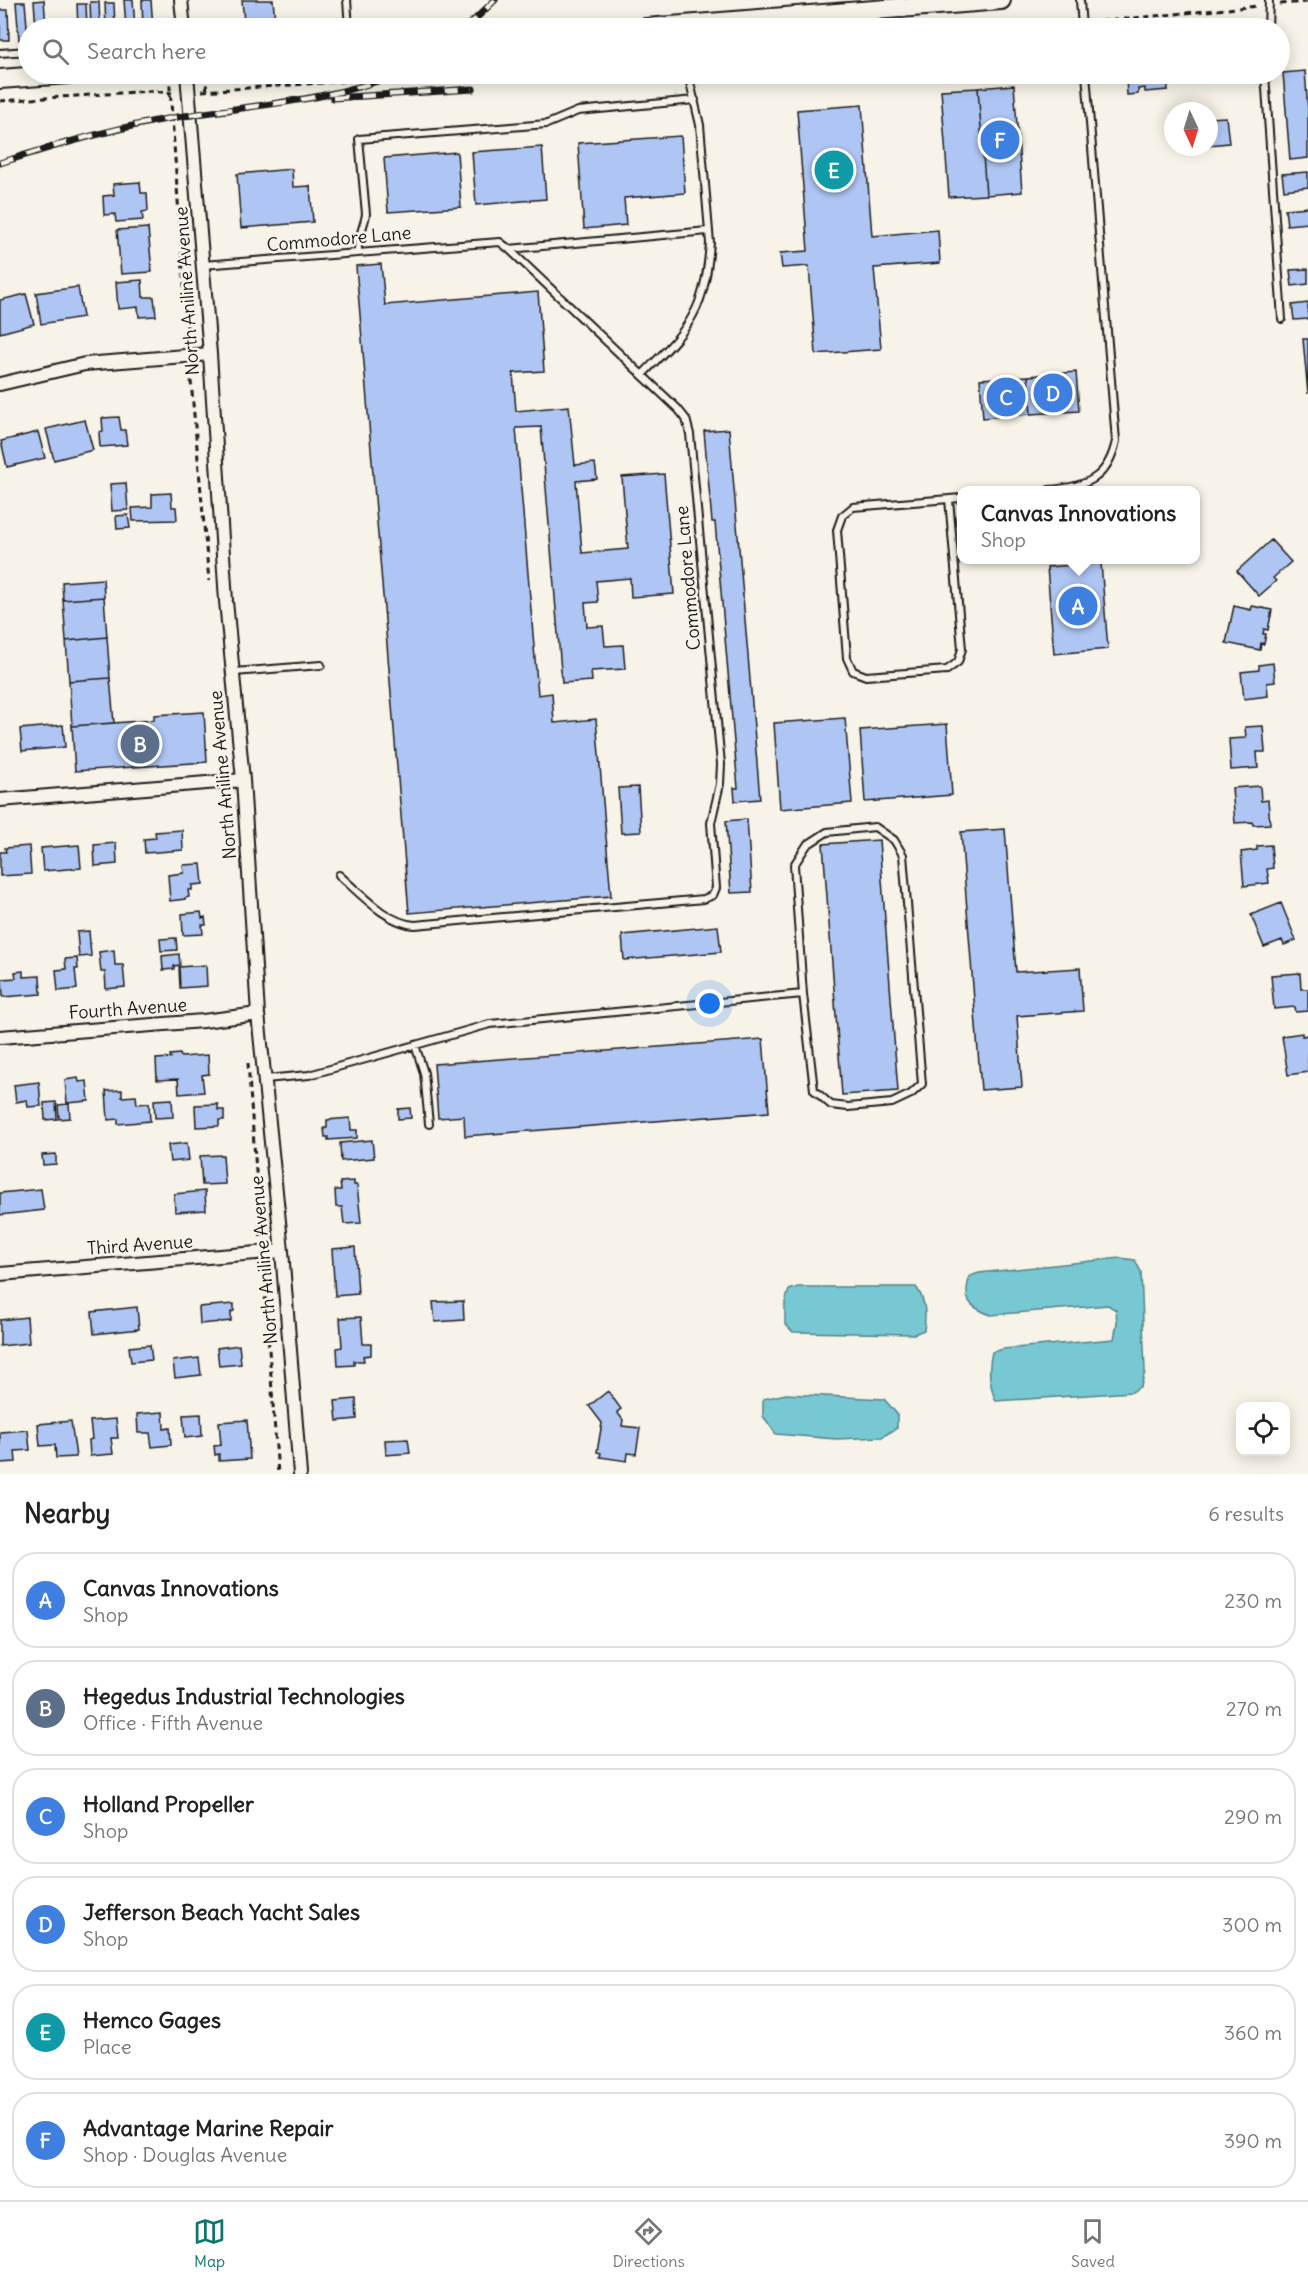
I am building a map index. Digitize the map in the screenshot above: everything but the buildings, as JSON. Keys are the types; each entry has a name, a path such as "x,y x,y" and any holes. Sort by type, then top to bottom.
{"street":[{"path":"181,0 183,18"},
{"path":"787,18 1001,0"},
{"path":"0,79 18,78"},
{"name":"North Aniline Avenue","path":"189,84 226,601 243,780 258,1014 282,1251 300,1474"},
{"path":"0,384 85,364 210,354"},
{"path":"0,800 243,780"},
{"name":"Fourth Avenue","path":"0,1037 203,1021 258,1014"},
{"name":"Third Avenue","path":"0,1274 282,1251"}],"lane":[{"path":"347,0 348,18"},
{"path":"1080,0 1081,18"},
{"path":"1268,18 1269,3"},
{"path":"0,53 18,52"},
{"path":"642,375 684,329 694,314 705,277 709,250 708,231 700,125 691,84"},
{"path":"1077,486 1096,477 1110,462 1116,441 1087,84"},
{"path":"1266,84 1282,319"},
{"path":"358,252 358,235 364,225 366,214 359,139 547,124 578,111 695,99"},
{"path":"509,249 708,231"},
{"name":"Commodore Lane","path":"203,265 500,242 678,409 686,419 690,434 721,764 720,784 711,822 716,888 713,896 704,899 415,925 402,924 391,918 339,875"},
{"path":"949,499 962,649 958,662 946,669 866,676 853,671 847,658 837,530 842,516 853,507 957,498"},
{"path":"234,672 321,665"},
{"path":"875,827 894,840 903,855 922,1084 911,1094 892,1103 848,1107 831,1105 814,1090 803,994 794,865 807,845 827,832 875,827"},
{"path":"265,1079 309,1075 490,1024 803,994"},
{"path":"415,1046 424,1072 429,1124"}],"path":[{"path":"1147,18 1269,3 1308,2"},
{"path":"0,101 151,91 171,94 170,84"},
{"path":"207,84 205,91 306,84"},
{"path":"248,1063 278,1474"}],"water":[{"path":"1120,1258 1135,1260 1141,1272 1145,1372 1141,1386 1132,1392 996,1401 990,1376 992,1352 1003,1349 1114,1339 1117,1323 1116,1310 1108,1305 991,1315 977,1309 969,1302 967,1291 970,1276 979,1273"},
{"path":"798,1287 916,1287 922,1297 924,1330 914,1334 793,1332 785,1324 785,1302 789,1290"},
{"path":"786,1394 884,1399 897,1414 897,1428 882,1437 836,1439 776,1434 763,1416 763,1399"}],"railway":[{"path":"476,18 495,0"},
{"path":"0,163 64,143 129,127 172,118 314,97 369,84"},
{"path":"333,98 473,89"}],"place":[{"name":"Advantage Marine Repair","path":"1000,140"},
{"name":"Hemco Gages","path":"834,170"},
{"name":"Jefferson Beach Yacht Sales","path":"1053,393"},
{"name":"Holland Propeller","path":"1006,397"},
{"name":"Canvas Innovations","path":"1078,606"},
{"name":"Hegedus Industrial Technologies","path":"140,744"}]}
